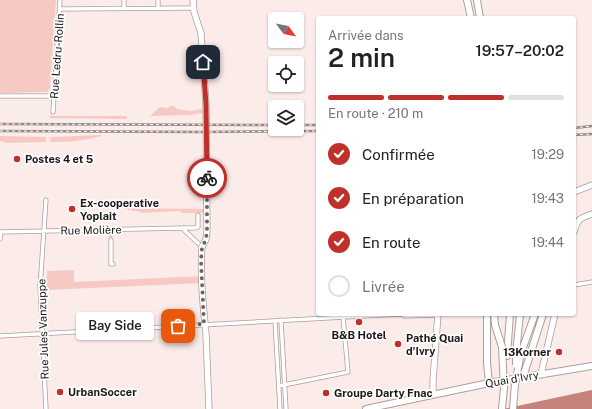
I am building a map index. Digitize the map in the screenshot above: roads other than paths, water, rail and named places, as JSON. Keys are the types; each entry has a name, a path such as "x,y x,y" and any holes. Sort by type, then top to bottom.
{"main road":[{"path":"193,0 195,17 201,33 206,104 207,231 206,239 202,248 201,261 209,409"},
{"path":"467,0 470,16"},
{"path":"477,0 480,16"},
{"path":"576,191 592,185"},
{"path":"576,225 577,222 584,217 592,214"},
{"path":"433,395 432,380 436,316"},
{"path":"487,316 487,363 489,383"},
{"path":"494,316 495,325 502,347 504,388"},
{"path":"502,409 510,316"},
{"path":"513,409 519,353 520,316"},
{"path":"519,353 534,316"},
{"path":"523,377 542,316"},
{"path":"540,374 554,316"},
{"name":"Quai d'Ivry","path":"366,409 489,383 592,366"}],"street":[{"name":"Rue Ledru-Rollin","path":"52,112 60,0"},
{"path":"124,0 124,8"},
{"path":"158,0 158,8"},
{"path":"60,9 193,8"},
{"path":"0,96 54,96"},
{"name":"Rue Jules Vanzuppe","path":"46,200 40,287 46,409"},
{"name":"Rue Molière","path":"0,232 110,232 195,228 198,227 198,215"},
{"path":"182,228 202,248"},
{"path":"0,232 0,239"},
{"path":"111,240 111,264 113,264"},
{"path":"576,285 592,282"},
{"path":"0,336 362,316"},
{"path":"279,386 348,372 343,317"},
{"path":"281,320 286,409"},
{"path":"275,321 280,409"}],"tunnel":[{"path":"110,234 111,240"}],"railway":[{"path":"0,124 268,125"},
{"path":"304,125 316,125"},
{"path":"576,128 592,126"},
{"path":"0,131 316,131"},
{"path":"576,135 592,134"}],"place":[{"name":"Postes 4 et 5","path":"17,159"},
{"name":"Ex-cooperative Yoplait","path":"72,209"},
{"name":"B&B Hotel","path":"359,322"},
{"name":"Bay Side","path":"178,326"},
{"name":"Pathé Quai d'Ivry","path":"398,344"},
{"name":"13Korner","path":"559,352"},
{"name":"UrbanSoccer","path":"60,392"},
{"name":"Groupe Darty Fnac","path":"326,393"}]}
